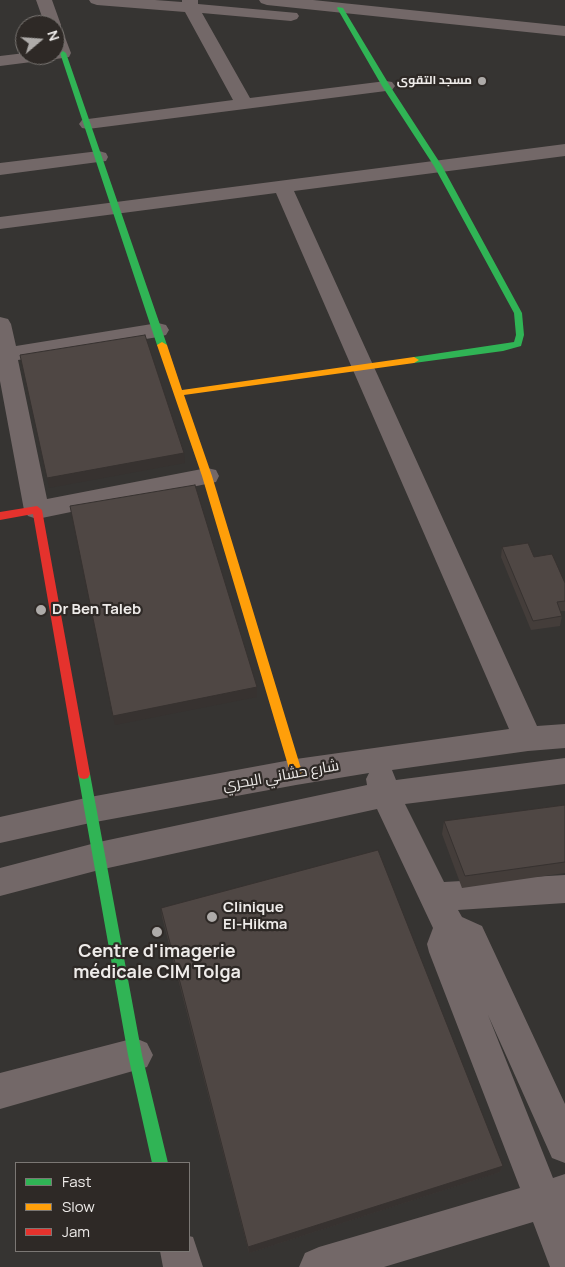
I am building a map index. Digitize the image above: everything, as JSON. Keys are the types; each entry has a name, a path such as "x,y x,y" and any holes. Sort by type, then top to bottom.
{"street":[{"path":"44,0 49,15"},
{"path":"98,0 344,14 391,6 565,31"},
{"path":"179,393 503,348 518,344 520,335 518,313 438,166 386,86 344,14 267,0"},
{"path":"190,4 244,104"},
{"path":"0,61 15,59"},
{"path":"60,65 88,124 207,476 296,772"},
{"path":"88,124 386,86"},
{"path":"0,223 565,150"},
{"path":"0,169 99,157"},
{"path":"282,186 528,739"},
{"path":"0,324 3,356 37,510 135,1054 160,1162"},
{"path":"3,356 158,330"},
{"path":"0,516 207,476"},
{"name":"شارع حشاني البحري","path":"0,830 90,810 296,772 528,739 565,736"},
{"path":"375,760 386,794 450,928 470,937 565,1145"},
{"path":"0,882 99,856 386,794 565,771"},
{"path":"436,898 565,889"},
{"path":"450,928 444,944 446,952 554,1196 565,1255"},
{"path":"0,1091 135,1054"},
{"path":"319,1267 554,1196"},
{"path":"179,1252 183,1267"}],"building":[{"path":"145,335 184,453 47,478 20,355"},
{"path":"195,485 257,687 113,716 70,506"},
{"path":"528,543 534,557 552,554 565,583 565,601 557,602 562,616 533,621 502,547"},
{"path":"565,805 565,862 465,876 444,821"},
{"path":"378,850 503,1166 248,1247 161,908"}],"traffic: fast":[{"path":"340,8 386,86 438,166 518,313 520,335 518,344 503,348 414,360"},
{"path":"65,59 162,345"},
{"path":"84,774 135,1055 160,1162"}],"traffic: slow":[{"path":"162,345 207,476 296,772"},
{"path":"179,393 414,360"}],"traffic: jam":[{"path":"0,516 37,510 84,774"}],"place":[{"name":"مسجد التقوى","path":"482,81"},
{"name":"Dr Ben Taleb","path":"41,610"},
{"name":"Clinique El-Hikma","path":"212,917"},
{"name":"Centre d'imagerie médicale CIM Tolga","path":"157,932"}]}
